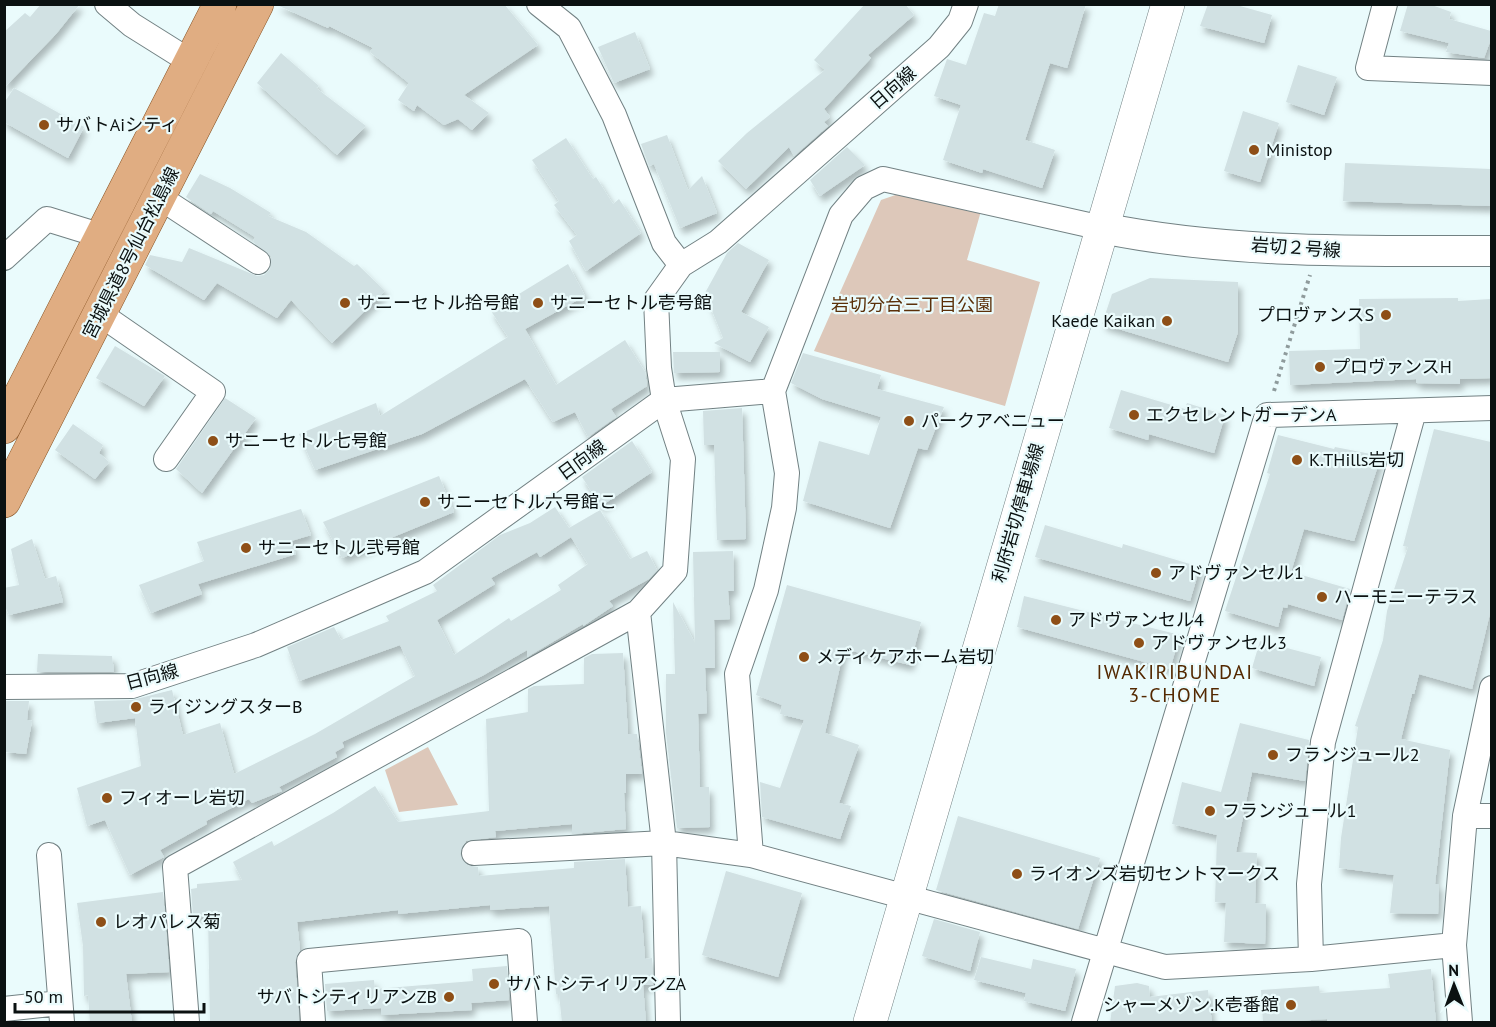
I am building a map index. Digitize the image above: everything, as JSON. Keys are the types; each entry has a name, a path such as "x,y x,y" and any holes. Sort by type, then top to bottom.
{"main road":[{"name":"宮城県道8号仙台松島線","path":"4,427 220,4"},
{"name":"宮城県道8号仙台松島線","path":"4,501 257,4"},
{"name":"利府岩切停車場線","path":"870,1023 1168,4"}],"street":[{"path":"107,4 132,26 191,62"},
{"path":"539,4 568,28 614,115 664,243 681,265"},
{"name":"日向線","path":"4,687 132,686 256,645 425,572 664,400 659,368 656,300 681,265 718,242 939,47 960,21 966,4"},
{"path":"1385,4 1368,68 1491,73"},
{"path":"751,855 737,674 766,590 784,508 788,473 774,392 841,215 864,188 883,178 1102,228"},
{"path":"159,197 258,262"},
{"path":"4,258 47,219 102,236"},
{"name":"岩切２号線","path":"1102,228 1150,238 1354,252 1491,251"},
{"path":"100,314 213,392 166,459"},
{"path":"187,1023 175,867 638,612 675,571 683,459 664,400 774,392"},
{"path":"1084,1023 1267,415 1491,408"},
{"path":"1311,958 1309,884 1323,742 1414,411"},
{"path":"638,612 664,843 668,1023"},
{"path":"1460,1023 1454,945 1465,816 1491,688"},
{"path":"1465,816 1491,816"},
{"path":"474,853 664,843 751,855 1165,967 1311,958 1454,945"},
{"path":"4,1009 61,1013 49,855"},
{"path":"313,1023 309,961 519,941 525,1023"}],"path":[{"path":"1267,415 1310,273"}],"green space":[{"name":"岩切分台三丁目公園","path":"907,191 981,211 967,260 1040,282 1005,406 814,351 881,200"},
{"path":"428,747 458,805 399,812 385,770"}],"building":[{"path":"41,4 80,4 56,34 4,88 4,32 25,13 30,17"},
{"path":"275,4 504,4 538,45 464,95 489,113 472,130 458,119 444,125 417,105 414,111 398,100 409,83 370,52 373,48 329,26 328,28"},
{"path":"865,4 905,4 914,15 868,55 871,58 824,109 830,117 824,122 828,126 794,156 789,147 746,189 718,161 747,133 825,70 814,60"},
{"path":"999,4 1086,4 1067,68 1050,63 1025,140 1055,150 1042,188 983,169 982,173 943,160 961,105 934,96 947,59 966,65 984,13 995,16"},
{"path":"1208,4 1233,4 1272,15 1264,43 1200,26"},
{"path":"1408,4 1429,4 1451,12 1449,19 1491,31 1491,39 1484,58 1446,52 1449,43 1400,31"},
{"path":"635,32 650,69 614,83 598,47"},
{"path":"281,53 319,86 316,88 366,126 337,155 257,83"},
{"path":"1298,65 1337,77 1324,115 1286,102"},
{"name":"サバトAiシティ","path":"14,88 84,127 68,158 4,122 4,103"},
{"path":"1243,111 1279,123 1260,182 1224,171"},
{"path":"667,135 688,190 702,176 717,213 680,228 654,164 649,166 641,144"},
{"path":"566,138 593,179 596,177 613,204 619,199 641,233 586,271 569,241 577,235 554,205 559,201 532,160"},
{"path":"847,147 865,165 820,196 810,180"},
{"path":"1345,163 1491,169 1491,206 1343,201"},
{"path":"200,174 230,188 271,213 268,216 306,232 354,266 357,264 385,291 332,343 291,300 277,318 217,283 204,300 145,265 150,255 182,262 189,248 257,276 264,275 270,269 271,256 253,242 255,237 213,211 211,214 186,197"},
{"path":"738,243 769,260 741,312 769,327 750,362 714,343 723,338 705,293 727,253"},
{"path":"568,264 585,296 525,329 556,385 625,340 645,372 647,386 611,409 616,417 588,437 575,412 553,422 525,379 422,434 315,470 299,434 376,403 380,416 508,337 491,311"},
{"path":"1150,278 1238,282 1238,332 1228,362 1102,324 1112,294"},
{"path":"1458,298 1458,301 1491,299 1491,378 1460,379 1460,384 1416,383 1416,379 1290,385 1289,351 1360,349 1359,299"},
{"path":"115,346 165,376 144,406 96,378"},
{"path":"673,352 720,352 720,372 674,373"},
{"path":"803,353 881,375 877,389 944,407 927,450 918,448 890,528 803,501 819,441 869,455 881,417 822,399 791,383"},
{"path":"1121,390 1185,409 1187,403 1225,415 1214,453 1149,434 1148,440 1109,428"},
{"name":"サニーセトル七号館","path":"225,398 256,418 202,493 176,469"},
{"path":"742,408 746,539 717,540 714,445 704,445 703,411"},
{"path":"73,424 103,445 99,453 109,462 95,479 55,450"},
{"path":"1434,429 1491,442 1491,609 1472,689 1419,674 1414,694 1412,694 1401,739 1450,750 1435,884 1439,884 1438,914 1390,913 1394,875 1339,868 1341,838 1358,727 1355,726 1383,640 1387,611 1408,547 1403,546"},
{"path":"1278,435 1334,449 1335,447 1381,456 1354,541 1304,529 1291,572 1350,589 1342,620 1288,604 1287,608 1283,607 1278,627 1225,611 1270,474 1267,473"},
{"path":"632,441 652,472 601,506 582,477"},
{"path":"439,476 454,512 342,558 323,522"},
{"path":"555,507 569,528 600,510 630,559 647,551 657,570 649,579 609,601 613,606 583,626 583,624 527,657 527,650 482,676 342,742 344,747 335,752 337,757 279,787 282,791 252,803 249,799 206,821 207,824 160,850 164,857 130,875 105,820 87,826 77,788 141,766 135,718 97,723 94,701 132,700 172,690 183,735 220,723 234,774 315,734 415,676 400,645 299,681 287,647 334,627 341,640 389,621 386,616 437,591 433,585 500,535 530,523","holes":["571,537 588,564 558,585 561,590 511,621 509,618 454,655 437,620 495,584 491,578 537,552 540,557"]},
{"name":"サニーセトル弐号館","path":"301,509 311,535 291,541 296,554 198,584 202,594 151,613 139,585 204,561 197,542"},
{"path":"1045,525 1122,548 1123,544 1200,567 1190,601 1035,557"},
{"path":"32,539 45,579 56,576 63,602 9,615 4,604 4,588 19,585 11,549"},
{"path":"733,551 734,591 728,591 730,619 714,620 715,668 705,668 707,713 698,714 700,787 709,787 710,827 677,828 666,733 666,674 675,674 673,602 695,643 693,552"},
{"name":"メディケアホーム岩切","path":"787,585 921,622 910,665 844,649 825,733 859,745 839,803 851,806 840,839 762,817 760,782 780,788 804,720 780,714 782,705 756,695"},
{"path":"1024,596 1180,635 1170,669 1017,627"},
{"path":"1260,641 1321,657 1314,686 1252,668"},
{"path":"623,653 628,734 637,734 642,774 626,774 626,793 624,793 626,829 572,834 572,824 495,831 496,837 466,841 460,854 467,865 478,867 479,876 574,868 574,862 625,859 628,907 641,906 645,959 652,958 653,985 643,985 646,1023 562,1023 559,994 556,994 549,906 490,910 490,905 398,914 398,910 297,922 300,950 295,962 299,1023 210,1023 208,915 193,916 191,889 197,888 197,884 242,880 233,862 272,841 274,846 375,786 398,822 489,811 486,719 528,712 528,689 534,686 584,684 584,658 592,654"},
{"path":"38,654 112,656 114,672 37,672"},
{"path":"4,701 29,701 27,720 32,721 26,754 6,752"},
{"path":"1240,723 1309,740 1305,781 1252,772 1236,852 1257,853 1255,903 1266,904 1265,944 1224,942 1226,903 1215,902 1217,835 1172,824 1182,782 1221,792"},
{"name":"ライオンズ岩切セントマークス","path":"958,816 1100,858 1078,929 936,890"},
{"path":"726,871 802,893 778,977 702,955"},
{"path":"163,892 169,972 126,974 132,1023 90,1023 88,995 84,996 83,946 77,903"},
{"path":"934,919 980,932 970,971 922,956"},
{"path":"981,957 1031,969 1033,959 1076,969 1065,1011 1024,1001 1026,993 974,980"},
{"path":"507,966 509,1000 471,1003 472,1010 381,1015 381,1008 327,1011 325,984 374,980 375,989 473,981 472,969"},
{"path":"1431,969 1436,1023 1327,1023 1327,1019 1263,1023 1261,990 1319,986 1320,993 1390,988 1388,974"},
{"path":"1137,983 1149,986 1150,997 1208,990 1212,1023 1110,1023 1115,986"}],"place":[{"name":"サバトAiシティ","path":"44,125"},
{"name":"Ministop","path":"1254,150"},
{"name":"サニーセトル拾号館","path":"345,303"},
{"name":"サニーセトル壱号館","path":"538,303"},
{"name":"プロヴァンスS","path":"1386,315"},
{"name":"Kaede Kaikan","path":"1167,321"},
{"name":"プロヴァンスH","path":"1320,367"},
{"name":"エクセレントガーデンA","path":"1134,415"},
{"name":"パークアベニュー","path":"909,421"},
{"name":"サニーセトル七号館","path":"213,441"},
{"name":"K.THills岩切","path":"1297,460"},
{"name":"サニーセトル六号館こ","path":"425,502"},
{"name":"サニーセトル弐号館","path":"246,548"},
{"name":"アドヴァンセル1","path":"1156,573"},
{"name":"ハーモニーテラス","path":"1322,597"},
{"name":"アドヴァンセル4","path":"1056,620"},
{"name":"アドヴァンセル3","path":"1139,643"},
{"name":"メディケアホーム岩切","path":"804,657"},
{"name":"ライジングスターB","path":"136,707"},
{"name":"フランジュール2","path":"1273,755"},
{"name":"フィオーレ岩切","path":"107,798"},
{"name":"フランジュール1","path":"1210,811"},
{"name":"ライオンズ岩切セントマークス","path":"1017,874"},
{"name":"レオパレス菊","path":"101,922"},
{"name":"サバトシティリアンZA","path":"494,984"},
{"name":"サバトシティリアンZB","path":"449,997"},
{"name":"シャーメゾン.K壱番館","path":"1291,1005"}],"district":[{"name":"IWAKIRIBUNDAI 3-CHOME","path":"1175,684"}]}
